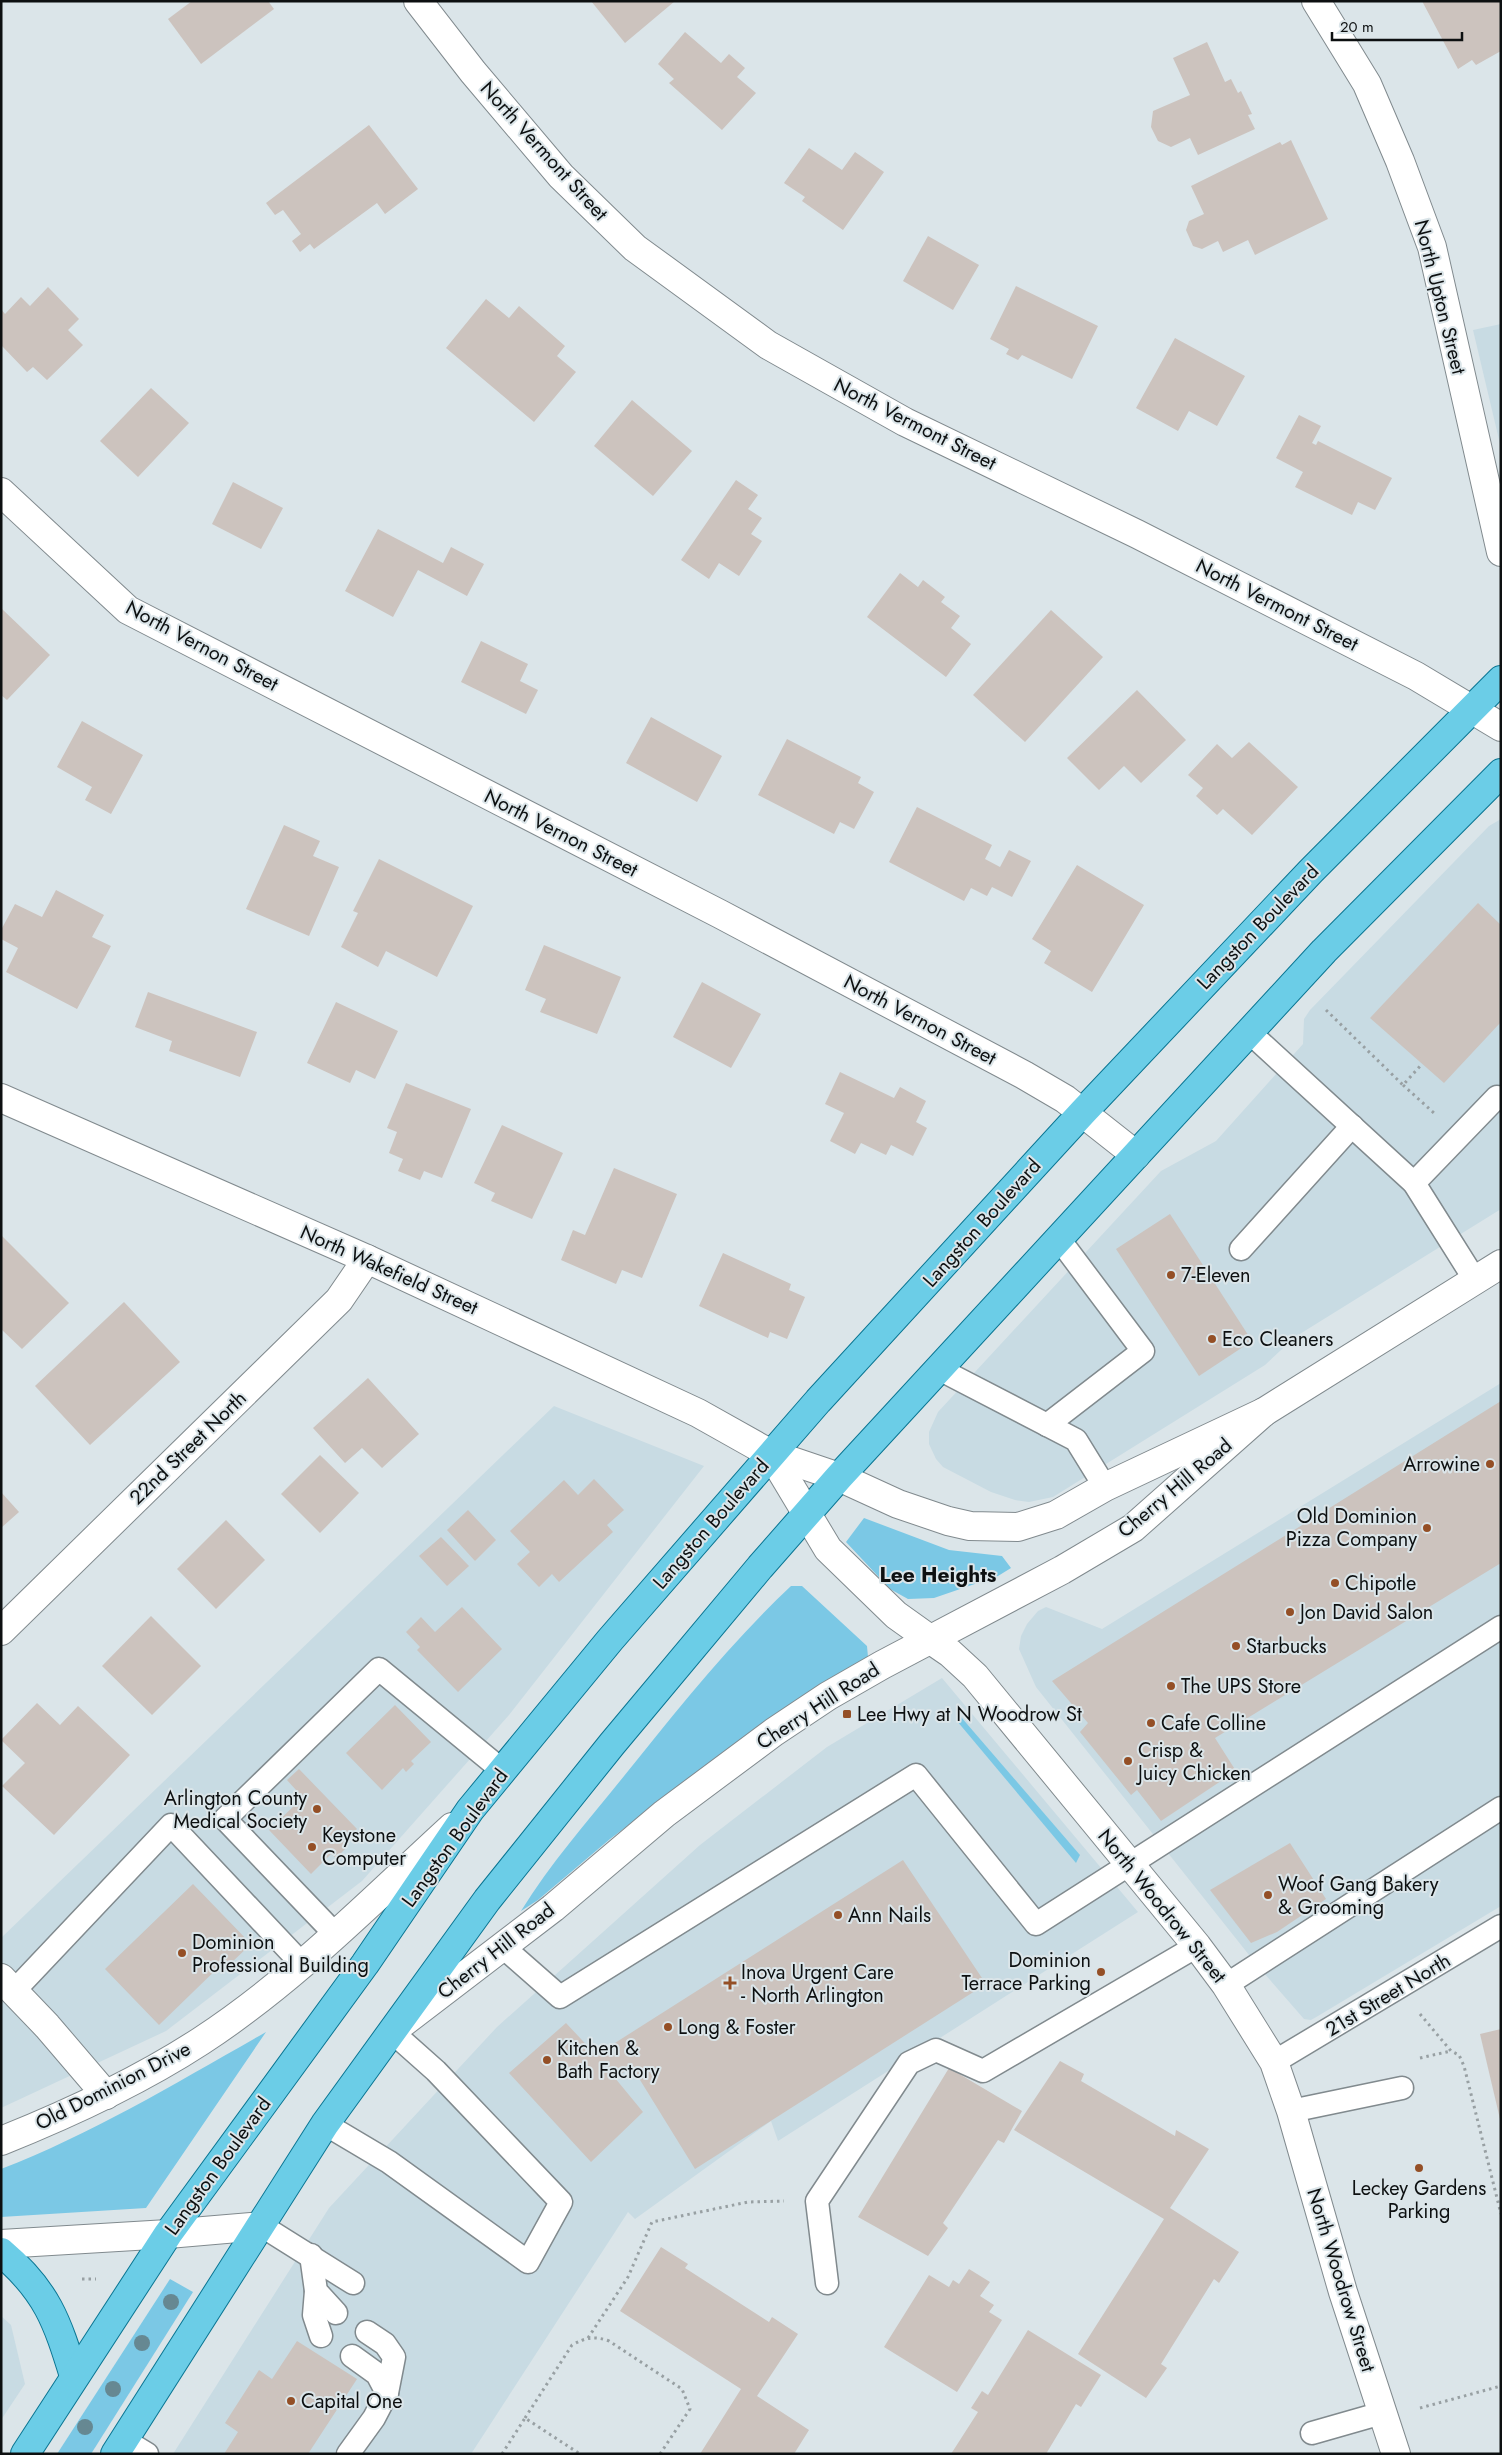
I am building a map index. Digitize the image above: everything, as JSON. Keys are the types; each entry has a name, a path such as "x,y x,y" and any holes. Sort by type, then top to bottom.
{"main road":[{"name":"Langston Boulevard","path":"25,2454 168,2234 365,1964 470,1810 610,1640 771,1454 1084,1112 1311,871 1501,680"},
{"path":"120,2447 325,2124 487,1900 552,1818 839,1477 1249,1032 1386,887 1501,774"},
{"path":"1,2252 30,2279 41,2294 57,2324 74,2376"}],"street":[{"name":"North Vermont Street","path":"418,1 473,72 561,176 635,248 768,345 904,422 1190,560 1416,676 1501,728"},
{"name":"North Upton Street","path":"1316,1 1367,84 1400,161 1432,247 1501,552"},
{"name":"North Vernon Street","path":"1,492 128,610 720,914 1024,1075 1084,1112 1136,1155"},
{"name":"North Wakefield Street","path":"1,1098 367,1259 698,1413 771,1454"},
{"name":"22nd Street North","path":"1,1631 340,1300 367,1259"},
{"name":"Cherry Hill Road","path":"771,1454 839,1477 927,1514 970,1526 1018,1527 1071,1508 1105,1487 1264,1412 1501,1264"},
{"name":"Cherry Hill Road","path":"391,2032 553,1908 664,1814 774,1732 835,1692 1062,1570 1132,1528 1264,1412"},
{"name":"North Woodrow Street","path":"771,1454 828,1548 896,1615 950,1653 975,1676 1197,1946 1226,1985 1274,2062 1292,2111 1343,2292 1396,2454"},
{"name":"Old Dominion Drive","path":"1,2140 48,2122 106,2095 160,2067 202,2040 302,1964 470,1810"},
{"path":"8,1984 106,2095"},
{"path":"1,2244 168,2234 262,2226"}],"lane":[{"path":"1249,1032 1414,1182 1475,1280"},
{"path":"1414,1182 1497,1097"},
{"path":"1242,1249 1352,1126"},
{"path":"1047,1425 1143,1351 1059,1239"},
{"path":"939,1369 1076,1440 1105,1487"},
{"path":"503,1947 560,1997 916,1775 1036,1924 1501,1627"},
{"path":"336,1934 225,1819 379,1670 503,1771"},
{"path":"1226,1985 1501,1808"},
{"path":"8,1984 171,1825 302,1964"},
{"name":"21st Street North","path":"1274,2062 1501,1926"},
{"path":"827,2283 817,2202 908,2063 936,2050 984,2071 1197,1946"},
{"path":"325,2124 389,2162 528,2262 561,2202 436,2071 391,2032"},
{"path":"1292,2111 1402,2088"},
{"path":"262,2226 353,2283"},
{"path":"311,2255 316,2291 314,2315 321,2336"},
{"path":"316,2291 336,2313"},
{"path":"348,2454 374,2418 388,2393 394,2356 385,2344 367,2332"},
{"path":"352,2356 377,2374 388,2393"},
{"path":"1312,2433 1382,2413"},
{"path":"120,2447 147,2454"}],"path":[{"path":"1326,1010 1436,1116"},
{"path":"1403,1085 1422,1064"},
{"path":"1413,2006 1451,2051 1459,2056 1464,2066 1501,2214"},
{"path":"588,2338 628,2277 652,2222 748,2202 780,2200 793,2203"},
{"path":"502,2454 572,2345 595,2337 609,2340 682,2388 690,2409 660,2454"},
{"path":"1419,2408 1501,2386"},
{"path":"526,2418 580,2454"}],"shaded area":[{"path":"1501,324 1501,448 1473,330"},
{"path":"1501,819 1501,1209 1295,1337 1265,1365 1053,1497 1029,1502 1015,1500 991,1492 943,1467 936,1459 929,1444 929,1432 938,1412 1161,1171 1216,1141 1303,1044 1304,1019 1310,1010 1489,826"},
{"path":"1501,1383 1501,1906 1318,2016 1311,2020 1304,2019 1257,1965 1036,1687 1019,1649 1021,1636 1027,1624 1038,1611 1046,1607 1102,1629"},
{"path":"554,1406 704,1466 509,1715 362,1881 166,2031 1,2108 1,1938"},
{"path":"864,1518 949,1550 1002,1556 1011,1568 998,1576 934,1598 908,1599 890,1589 846,1542"},
{"path":"791,1586 802,1586 867,1646 868,1657 724,1753 610,1839 538,1900 521,1911 569,1844 681,1705 745,1632"},
{"path":"942,1678 1138,1912 778,2141 771,2121 635,2219 628,2212 471,2454 173,2454 329,2208 497,2027 700,1845 827,1747"},
{"path":"961,1717 1080,1855 1076,1863 957,1721"},
{"path":"266,2032 146,2208 1,2217 1,2169 36,2155 103,2123"},
{"path":"170,2279 193,2292 91,2454 57,2454"},
{"path":"1,2316 11,2325 25,2384 1,2420"}],"building":[{"path":"192,1 268,1 274,9 201,64 168,19"},
{"path":"591,1 675,1 625,43"},
{"path":"1422,1 1501,1 1501,51 1476,65 1472,60 1458,69"},
{"path":"685,32 721,63 729,54 745,68 737,77 756,93 722,130 669,83 674,79 658,64"},
{"path":"1207,42 1225,82 1231,79 1238,93 1241,91 1252,114 1248,115 1255,129 1198,155 1190,138 1171,147 1158,141 1151,127 1153,111 1190,95 1173,58"},
{"path":"369,125 418,189 385,214 377,203 314,249 310,244 300,252 292,241 301,234 283,210 275,215 266,203"},
{"path":"1291,140 1328,219 1255,255 1248,240 1223,252 1218,241 1202,249 1193,246 1186,230 1189,221 1204,214 1191,186 1280,142 1282,145"},
{"path":"809,148 842,170 855,152 884,172 843,230 802,201 805,197 784,183"},
{"path":"928,236 979,265 953,310 903,281"},
{"path":"1016,286 1098,326 1072,379 1022,355 1018,360 1006,354 1009,349 990,339"},
{"path":"48,287 79,319 68,330 83,345 47,380 33,367 27,372 1,345 1,309 5,314 21,297 30,306"},
{"path":"486,299 509,318 519,306 565,346 557,356 576,372 534,422 446,348"},
{"path":"1175,338 1245,376 1217,426 1189,411 1178,431 1136,408"},
{"path":"151,388 189,423 138,477 100,441"},
{"path":"632,400 692,451 653,496 594,446"},
{"path":"1299,415 1321,426 1312,443 1316,445 1318,441 1392,478 1375,510 1358,502 1352,515 1295,487 1303,472 1276,458"},
{"path":"736,480 758,495 748,509 762,518 751,534 762,541 739,576 719,563 709,579 681,560"},
{"path":"233,482 283,508 261,549 212,524"},
{"path":"378,529 443,563 451,547 484,564 467,596 418,570 393,617 345,591"},
{"path":"900,573 918,587 923,580 945,597 941,602 960,616 951,628 971,644 946,677 867,617"},
{"path":"1,608 50,655 7,700 1,695"},
{"path":"1051,610 1103,657 1025,742 973,695"},
{"path":"481,641 528,664 520,681 538,690 526,714 461,682"},
{"path":"1137,690 1186,740 1141,783 1124,766 1099,790 1067,758"},
{"path":"651,717 722,756 697,802 626,763"},
{"path":"82,721 143,755 111,814 85,800 92,787 57,767"},
{"path":"787,739 861,777 858,783 874,792 854,829 840,822 834,834 758,795"},
{"path":"1249,742 1298,787 1252,835 1223,809 1217,815 1196,796 1203,788 1188,775 1217,744 1232,758"},
{"path":"917,807 992,845 985,859 1000,867 1009,850 1031,861 1012,897 992,887 987,896 971,888 964,901 889,862"},
{"path":"284,825 320,841 313,856 339,867 309,936 246,909"},
{"path":"379,859 473,906 437,977 386,951 378,967 341,947 358,913 353,911"},
{"path":"1077,865 1144,905 1092,992 1044,963 1051,951 1032,939"},
{"path":"56,890 104,915 92,937 111,946 77,1009 6,972 18,948 1,939 1,930 15,904 42,917"},
{"path":"1478,903 1501,925 1501,1022 1444,1083 1370,1018"},
{"path":"544,945 621,977 597,1034 540,1012 546,999 525,990"},
{"path":"702,982 761,1014 731,1068 673,1037"},
{"path":"148,992 257,1032 240,1077 169,1051 172,1041 135,1027"},
{"path":"336,1002 398,1031 375,1079 356,1070 350,1083 307,1063"},
{"path":"840,1072 894,1098 900,1087 926,1101 916,1122 927,1128 913,1156 891,1145 886,1155 861,1143 855,1154 830,1141 844,1113 825,1104"},
{"path":"406,1083 471,1109 442,1178 424,1171 420,1180 398,1171 403,1159 389,1153 397,1132 387,1128"},
{"path":"502,1125 563,1153 532,1219 491,1201 495,1193 474,1183"},
{"path":"614,1168 677,1194 642,1278 622,1270 616,1284 561,1260 573,1230 585,1235"},
{"name":"7-Eleven","path":"1170,1214 1252,1341 1199,1376 1116,1249"},
{"path":"1,1235 69,1303 22,1349 1,1329"},
{"path":"723,1253 791,1284 789,1290 805,1297 787,1339 770,1332 768,1338 699,1306"},
{"path":"124,1302 180,1362 90,1445 35,1386"},
{"path":"368,1378 419,1434 382,1468 362,1448 345,1463 313,1428"},
{"path":"1501,1401 1501,1563 1215,1738 1236,1771 1161,1821 1137,1790 1131,1795 1080,1732 1088,1723 1052,1681"},
{"path":"320,1455 359,1493 320,1533 281,1494"},
{"path":"594,1479 624,1510 607,1525 613,1532 559,1582 552,1574 539,1587 517,1564 530,1552 510,1531 564,1480 578,1495"},
{"path":"1,1492 19,1512 1,1528"},
{"path":"468,1510 496,1540 475,1561 447,1530"},
{"path":"226,1520 265,1560 216,1609 177,1569"},
{"path":"441,1537 469,1566 447,1586 419,1556"},
{"path":"462,1607 502,1649 458,1692 417,1650 420,1647 406,1632 421,1617 435,1632"},
{"path":"151,1616 201,1666 152,1715 102,1666"},
{"path":"37,1703 60,1725 78,1706 130,1755 54,1835 2,1786 25,1763 1,1740"},
{"path":"395,1705 431,1742 411,1761 414,1764 406,1772 403,1768 382,1790 346,1753"},
{"path":"299,1769 357,1829 343,1843 347,1847 336,1858 331,1854 311,1874 269,1830 297,1803 290,1796 296,1790 287,1780"},
{"name":"Woof Gang Bakery & Grooming","path":"1290,1843 1326,1899 1277,1932 1251,1943 1210,1890"},
{"path":"903,1860 986,1984 695,2169 632,2067 615,2078 643,2112 591,2162 509,2073 566,2023 596,2055"},
{"name":"Dominion Professional Building","path":"193,1884 251,1944 229,1965 225,1961 159,2025 105,1969"},
{"path":"1501,2029 1501,2119 1500,2119 1480,2034"},
{"path":"1060,2061 1084,2074 1081,2081 1175,2136 1176,2130 1209,2149 1170,2208 1239,2252 1219,2283 1214,2279 1161,2364 1167,2368 1146,2398 1078,2354 1164,2219 1014,2130"},
{"path":"949,2068 1022,2111 1004,2143 998,2140 943,2223 948,2228 928,2256 858,2217"},
{"path":"661,2247 688,2264 685,2268 769,2322 772,2317 798,2334 757,2396 809,2430 794,2454 700,2454 741,2389 620,2311"},
{"path":"969,2269 990,2282 980,2296 994,2305 989,2312 1002,2320 957,2392 884,2347 929,2275 949,2287 953,2280 959,2284"},
{"path":"1028,2330 1101,2375 1081,2407 1076,2404 1046,2454 951,2454 978,2412 971,2408 982,2391 988,2395"},
{"name":"Capital One","path":"297,2341 357,2379 308,2454 224,2454 238,2432 225,2423 259,2370 272,2379"}],"place":[{"name":"7-Eleven","path":"1171,1275"},
{"name":"Eco Cleaners","path":"1212,1339"},
{"name":"Arrowine","path":"1490,1464"},
{"name":"Old Dominion Pizza Company","path":"1427,1528"},
{"name":"Chipotle","path":"1335,1583"},
{"name":"Jon David Salon","path":"1290,1612"},
{"name":"Starbucks","path":"1236,1646"},
{"name":"The UPS Store","path":"1171,1686"},
{"name":"Lee Hwy at N Woodrow St","path":"847,1714"},
{"name":"Cafe Colline","path":"1151,1723"},
{"name":"Crisp & Juicy Chicken","path":"1128,1761"},
{"name":"Arlington County Medical Society","path":"317,1809"},
{"name":"Keystone Computer","path":"312,1847"},
{"name":"Woof Gang Bakery & Grooming","path":"1268,1895"},
{"name":"Ann Nails","path":"838,1915"},
{"name":"Dominion Professional Building","path":"182,1953"},
{"name":"Dominion Terrace Parking","path":"1101,1972"},
{"name":"Inova Urgent Care - North Arlington","path":"730,1983"},
{"name":"Long & Foster","path":"668,2027"},
{"name":"Kitchen & Bath Factory","path":"547,2060"},
{"name":"Leckey Gardens Parking","path":"1419,2168"},
{"name":"Capital One","path":"291,2401"}],"district":[{"name":"Lee Heights","path":"938,1575"}]}
